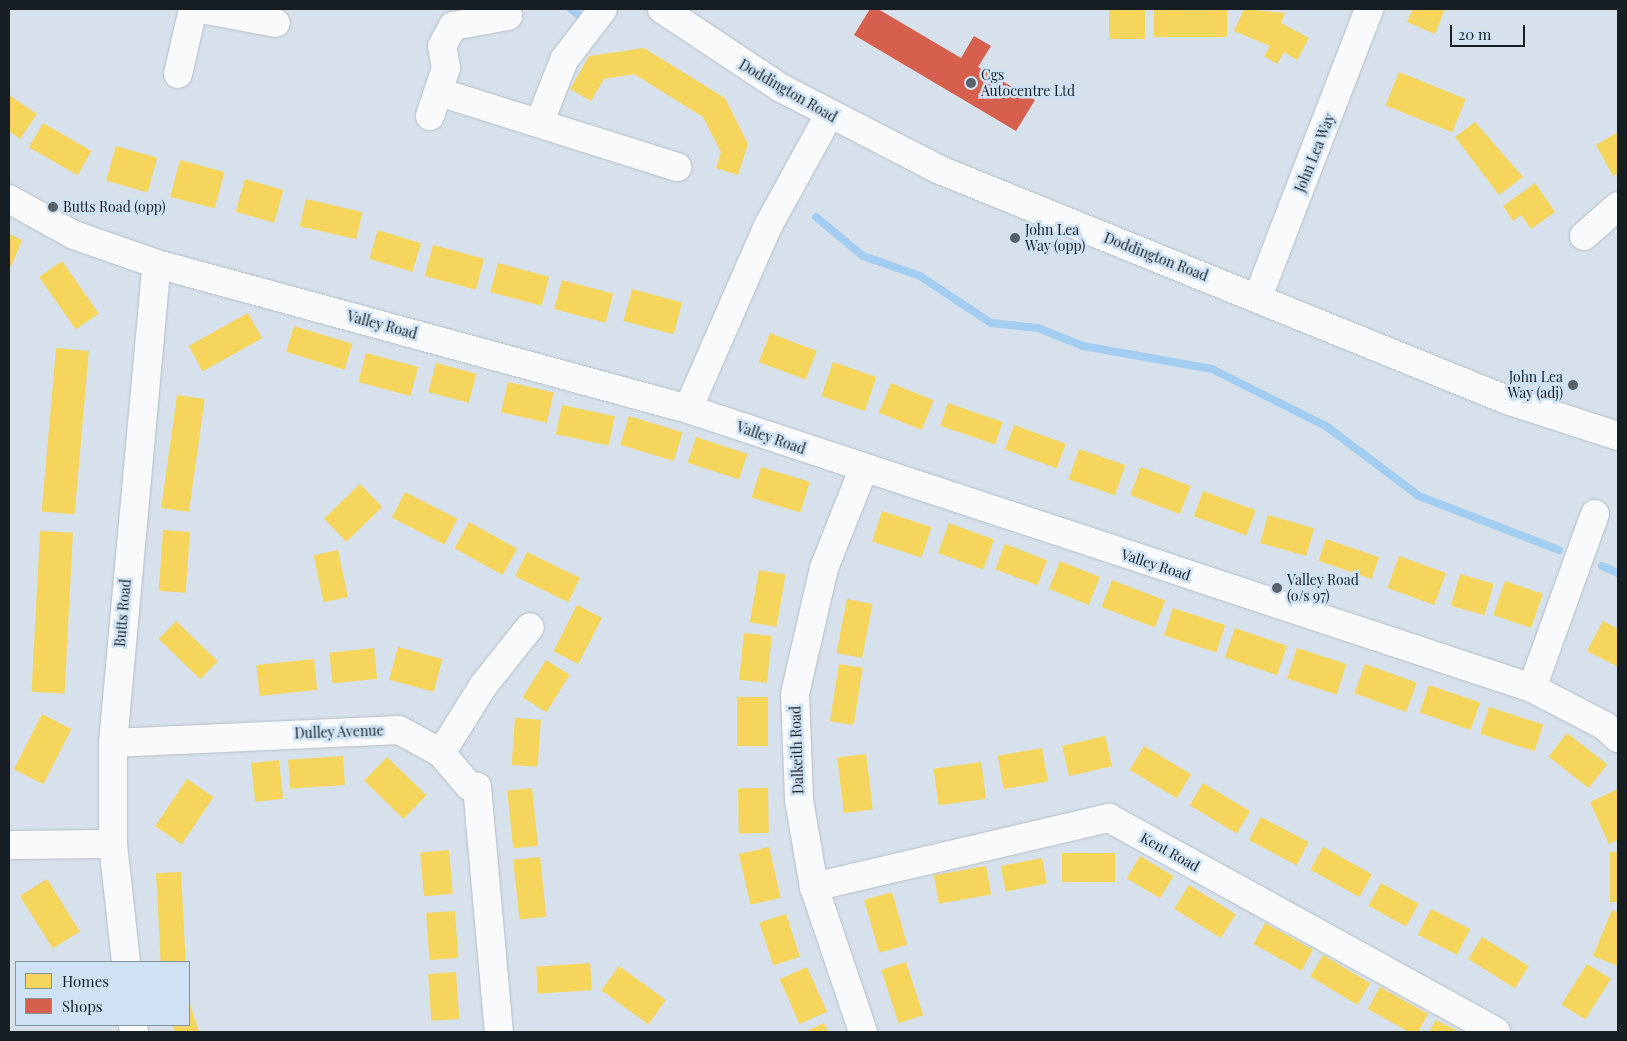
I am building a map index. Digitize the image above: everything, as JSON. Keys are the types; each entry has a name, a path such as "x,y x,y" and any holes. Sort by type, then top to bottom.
{"street":[{"path":"178,74 194,9"},
{"path":"201,9 239,12 276,22"},
{"path":"540,121 564,60 603,9"},
{"name":"Doddington Road","path":"662,9 732,59 829,116 998,195 1258,297 1507,400 1618,436"},
{"name":"John Lea Way","path":"1258,297 1369,9"},
{"path":"508,16 453,26 442,46 446,68 434,104 540,121 677,167"},
{"path":"688,409 768,226 829,116"},
{"name":"Valley Road","path":"9,199 74,235 157,264 688,409 863,470 1532,688 1604,726 1618,738"},
{"path":"1584,236 1618,206"},
{"name":"Butts Road","path":"126,961 113,844 113,743 157,264"},
{"name":"Dalkeith Road","path":"863,470 824,568 795,694 798,800 814,887 863,1032"},
{"path":"1532,688 1595,514"},
{"path":"441,753 482,686 530,628"},
{"name":"Dulley Avenue","path":"113,743 399,730 441,753 469,786 478,787 499,1032"},
{"name":"Kent Road","path":"814,887 1109,818 1496,1032"},
{"path":"9,845 113,844"}],"building: Homes":[{"path":"1109,9 1145,9 1145,39 1109,39"},
{"path":"1154,9 1227,9 1227,37 1154,37"},
{"path":"1244,9 1285,13 1281,23 1309,38 1297,60 1284,52 1277,64 1264,56 1270,46 1234,31"},
{"path":"1413,9 1445,9 1435,34 1407,22"},
{"path":"644,48 725,98 748,144 738,175 716,168 721,152 703,117 634,74 604,79 591,101 570,89 589,56"},
{"path":"1399,72 1466,99 1452,132 1386,105"},
{"path":"9,95 37,114 20,139 9,131"},
{"path":"1475,122 1523,177 1499,195 1455,137"},
{"path":"43,123 91,151 77,175 29,147"},
{"path":"1618,132 1618,173 1613,176 1596,145"},
{"path":"116,146 157,158 147,192 106,181"},
{"path":"180,160 224,172 215,209 170,197"},
{"path":"245,179 283,190 274,223 236,212"},
{"path":"1535,183 1555,212 1531,229 1521,215 1513,221 1503,206"},
{"path":"306,199 363,212 356,239 300,226"},
{"path":"378,230 421,243 412,272 369,259"},
{"path":"9,234 22,240 11,267 9,266"},
{"path":"433,245 484,259 476,290 425,276"},
{"path":"62,261 99,313 76,329 39,277"},
{"path":"498,263 549,277 541,306 490,292"},
{"path":"562,280 613,294 605,323 554,309"},
{"path":"632,289 682,302 674,334 623,321"},
{"path":"248,313 262,338 203,371 189,346"},
{"path":"294,326 352,344 344,370 286,352"},
{"path":"770,333 817,351 806,380 759,362"},
{"path":"56,348 89,351 75,514 42,511"},
{"path":"366,353 418,367 410,396 358,382"},
{"path":"833,362 876,377 865,411 821,396"},
{"path":"436,363 477,374 469,403 428,392"},
{"path":"508,382 554,393 547,423 501,412"},
{"path":"891,383 934,400 922,430 879,413"},
{"path":"177,395 205,399 189,512 161,508"},
{"path":"948,403 1003,422 995,445 940,426"},
{"path":"562,405 615,416 609,446 556,434"},
{"path":"629,416 683,432 674,461 620,445"},
{"path":"1014,425 1066,444 1057,468 1005,449"},
{"path":"696,437 747,454 739,479 688,463"},
{"path":"1079,449 1125,465 1115,495 1069,479"},
{"path":"761,467 810,482 800,513 752,498"},
{"path":"1141,467 1190,486 1180,514 1130,495"},
{"path":"360,484 382,507 346,542 324,519"},
{"path":"1203,491 1256,510 1246,536 1194,516"},
{"path":"405,492 458,519 444,545 392,518"},
{"path":"882,511 931,527 922,558 872,541"},
{"path":"1268,515 1314,528 1306,556 1260,543"},
{"path":"469,522 517,549 503,575 454,548"},
{"path":"949,523 994,539 983,569 938,553"},
{"path":"163,530 190,532 186,593 159,591"},
{"path":"40,531 73,533 65,694 32,692"},
{"path":"1326,539 1379,557 1371,579 1319,561"},
{"path":"1005,544 1047,560 1037,585 995,569"},
{"path":"338,550 348,597 324,602 314,555"},
{"path":"527,552 580,578 568,602 515,576"},
{"path":"1399,556 1446,573 1434,605 1387,588"},
{"path":"1060,561 1100,577 1089,605 1049,589"},
{"path":"759,570 786,575 776,627 750,622"},
{"path":"1460,574 1494,584 1485,615 1451,606"},
{"path":"1112,580 1165,600 1155,628 1102,607"},
{"path":"1505,581 1543,594 1531,628 1493,615"},
{"path":"847,599 873,604 862,658 837,653"},
{"path":"577,605 602,618 578,664 553,651"},
{"path":"1173,608 1225,625 1216,653 1164,636"},
{"path":"176,621 218,661 200,679 159,639"},
{"path":"1603,621 1618,629 1618,667 1587,651"},
{"path":"1235,628 1287,646 1277,675 1225,657"},
{"path":"744,633 772,636 767,683 739,680"},
{"path":"398,647 442,659 434,692 389,680"},
{"path":"374,648 377,679 332,684 329,653"},
{"path":"1297,648 1346,664 1337,695 1287,678"},
{"path":"314,659 317,690 260,696 256,665"},
{"path":"546,660 570,675 546,712 523,697"},
{"path":"839,664 863,668 854,725 830,721"},
{"path":"1365,664 1417,683 1406,712 1354,693"},
{"path":"1429,685 1480,703 1471,730 1420,712"},
{"path":"737,697 768,697 768,746 737,746"},
{"path":"1489,707 1543,725 1535,751 1480,734"},
{"path":"42,714 71,729 43,784 14,769"},
{"path":"515,718 541,720 538,767 512,765"},
{"path":"1567,733 1607,764 1589,788 1549,757"},
{"path":"1105,736 1112,766 1069,776 1062,746"},
{"path":"1144,746 1191,774 1177,798 1130,770"},
{"path":"1042,748 1048,781 1004,789 998,756"},
{"path":"866,754 873,810 844,813 837,758"},
{"path":"343,756 345,785 290,789 288,760"},
{"path":"387,757 427,795 404,819 364,781"},
{"path":"279,760 283,799 255,802 251,763"},
{"path":"981,762 986,799 939,805 933,769"},
{"path":"187,779 214,797 182,844 155,826"},
{"path":"1203,783 1250,811 1237,834 1190,805"},
{"path":"532,788 538,846 513,848 507,791"},
{"path":"768,788 769,833 739,834 738,789"},
{"path":"1618,789 1618,840 1609,844 1590,802"},
{"path":"1261,817 1309,842 1296,865 1249,840"},
{"path":"769,847 781,898 750,905 739,854"},
{"path":"1323,847 1372,874 1359,897 1310,870"},
{"path":"449,850 453,894 424,896 420,853"},
{"path":"1610,852 1618,852 1618,902 1610,902"},
{"path":"1062,853 1115,853 1115,882 1062,882"},
{"path":"1140,856 1173,876 1160,898 1127,878"},
{"path":"540,857 546,917 519,919 513,860"},
{"path":"1042,858 1047,884 1006,892 1001,866"},
{"path":"986,866 991,895 939,904 934,875"},
{"path":"181,872 186,961 161,961 156,873"},
{"path":"47,879 80,932 53,949 20,896"},
{"path":"1381,883 1419,904 1406,927 1368,906"},
{"path":"1189,885 1236,914 1221,938 1174,909"},
{"path":"892,892 907,945 879,953 864,900"},
{"path":"1431,909 1470,929 1457,955 1418,935"},
{"path":"1612,910 1618,912 1618,966 1593,956"},
{"path":"455,911 458,958 429,960 426,913"},
{"path":"786,914 800,957 773,965 759,923"},
{"path":"1265,923 1313,950 1301,971 1253,944"},
{"path":"1482,937 1529,966 1515,988 1468,959"},
{"path":"1323,955 1370,983 1357,1005 1310,976"},
{"path":"906,962 923,1015 899,1023 881,970"},
{"path":"590,963 592,990 538,994 536,967"},
{"path":"1587,964 1611,979 1585,1020 1562,1005"},
{"path":"619,966 666,1000 648,1024 601,990"},
{"path":"807,967 827,1012 800,1024 780,979"},
{"path":"456,972 459,1019 431,1021 428,974"},
{"path":"1380,987 1428,1014 1418,1032 1409,1032 1368,1009"},
{"path":"190,1004 199,1032 175,1032 172,1026 190,1026"},
{"path":"1436,1020 1460,1032 1429,1032"},
{"path":"824,1023 828,1032 805,1032"}],"building: Shops":[{"name":"Cgs Autocentre Ltd","path":"870,9 878,9 961,58 974,36 991,46 978,67 1035,100 1016,131 854,35"}],"waterway":[{"path":"571,9 581,17"},
{"path":"816,217 863,256 920,276 991,323 1038,328 1083,346 1212,369 1326,426 1419,496 1559,550"},
{"path":"1602,566 1618,573"}],"place":[{"name":"Cgs Autocentre Ltd","path":"971,83"},
{"name":"Butts Road (opp)","path":"53,207"},
{"name":"John Lea Way (opp)","path":"1015,238"},
{"name":"John Lea Way (adj)","path":"1573,385"},
{"name":"Valley Road (o/s 97)","path":"1277,588"}]}
